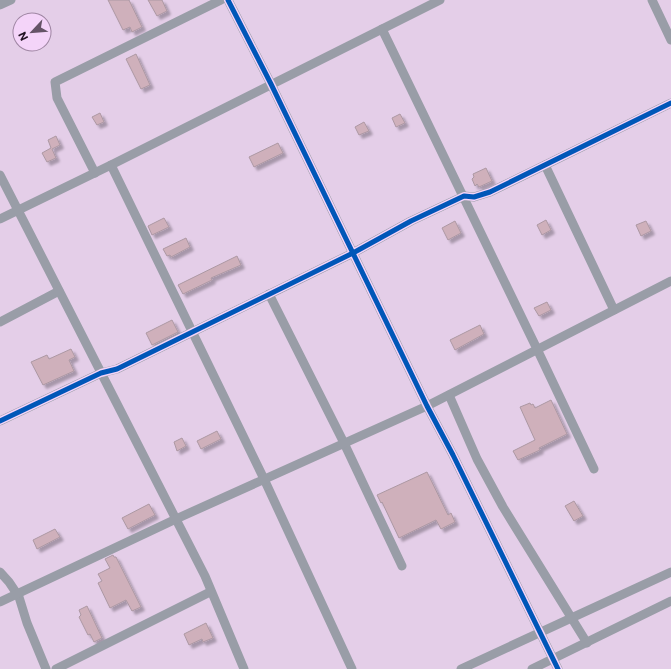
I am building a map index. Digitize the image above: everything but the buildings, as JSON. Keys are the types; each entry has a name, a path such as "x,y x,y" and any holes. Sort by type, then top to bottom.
{"street":[{"path":"0,6 11,0"},
{"path":"95,173 57,98 55,82 221,0"},
{"path":"228,0 271,84 426,406 453,455 558,669"},
{"path":"0,219 440,0"},
{"path":"652,0 671,40"},
{"path":"382,29 464,196 594,469"},
{"path":"0,421 101,373 117,369 353,253 411,221 464,196 474,197 490,192 671,103"},
{"path":"110,165 264,479 352,669"},
{"path":"545,165 614,310"},
{"path":"0,175 205,576 210,592 244,669"},
{"path":"0,602 176,519 449,395 671,281"},
{"path":"0,322 59,291"},
{"path":"269,294 344,443 402,566"},
{"path":"449,395 477,459 586,643"},
{"path":"0,572 17,594 46,669"},
{"path":"461,669 671,572"},
{"path":"56,669 210,592"},
{"path":"532,669 671,601"}],"cycle path":[{"path":"228,0 271,84 427,406 453,455 558,669"},
{"path":"0,421 101,373 117,369 353,253 411,221 464,196 474,197 490,192 671,103"}]}
